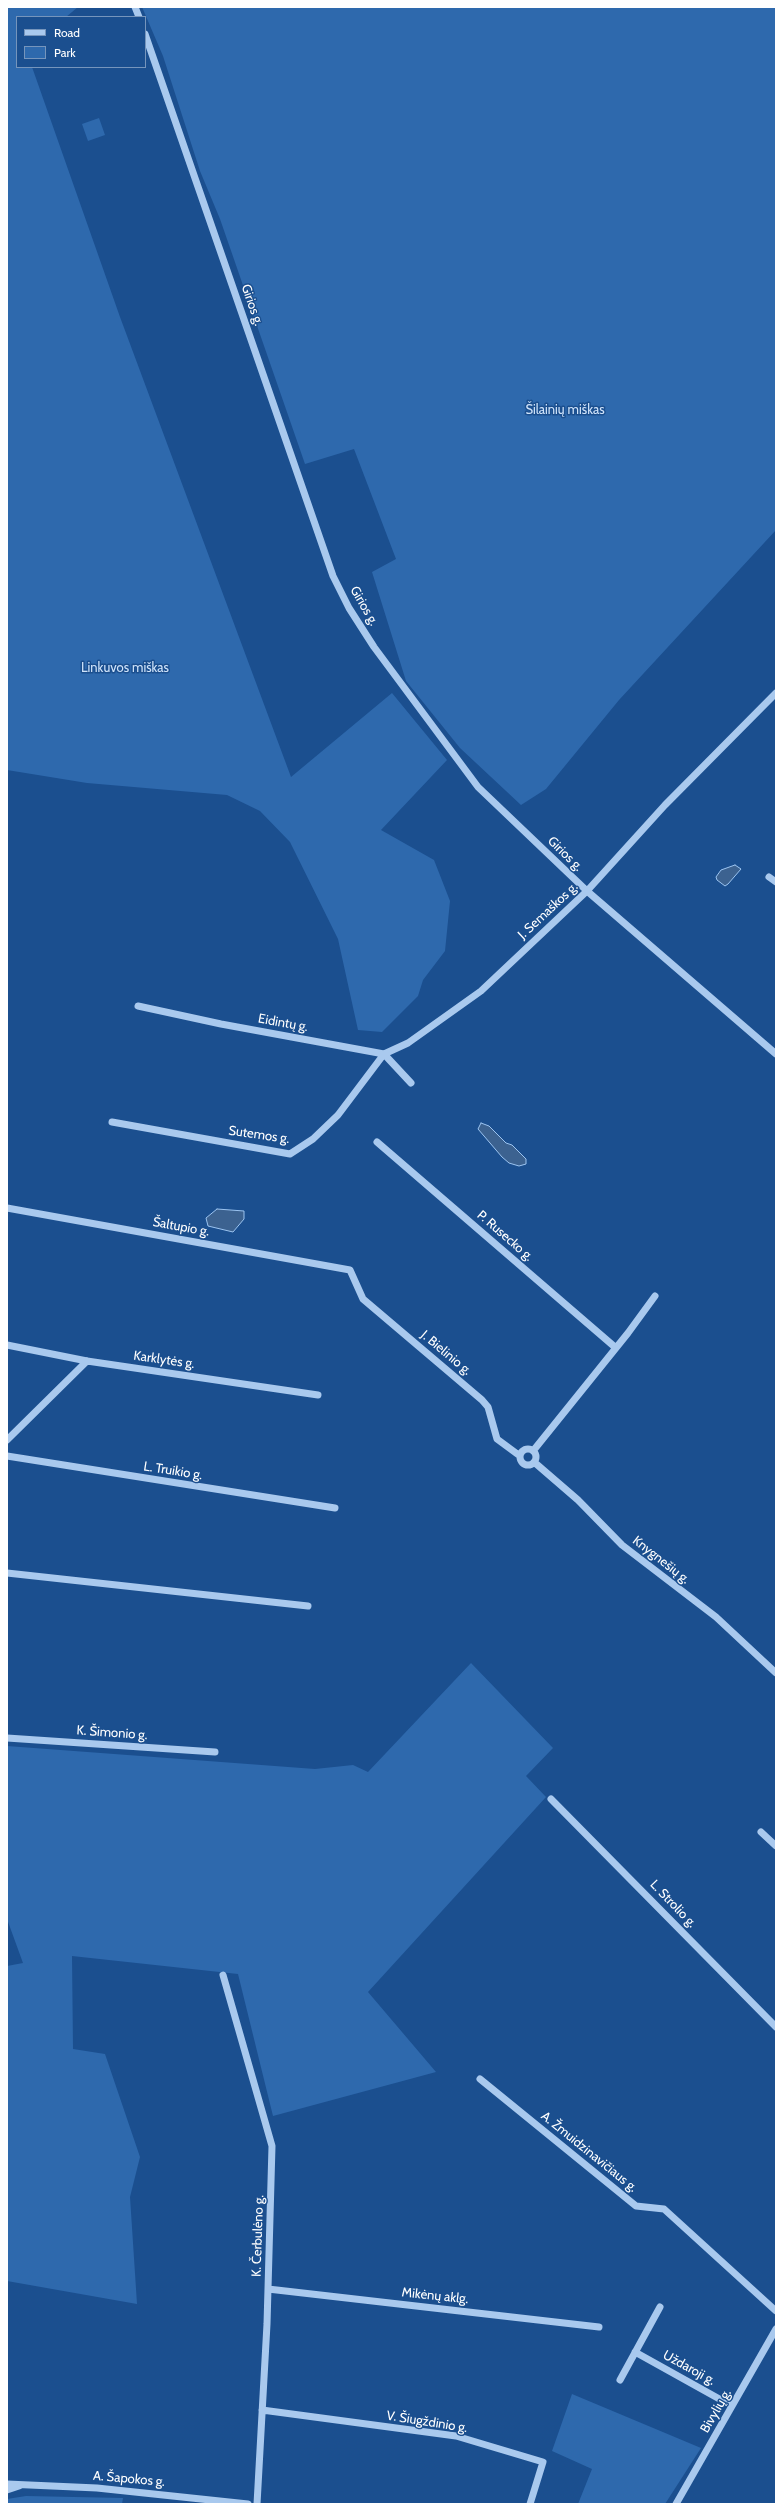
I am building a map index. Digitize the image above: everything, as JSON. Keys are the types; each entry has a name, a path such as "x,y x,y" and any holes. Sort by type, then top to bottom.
{"street":[{"name":"Girios g.","path":"146,37 336,582 374,647 478,787 587,891 776,1054"},
{"name":"J. Semaškos g.","path":"384,1054 408,1043 481,991 587,891 665,805 775,695"},
{"path":"770,877 776,882"},
{"name":"Eidintų g.","path":"138,1006 221,1024 384,1054"},
{"path":"384,1054 411,1083"},
{"name":"Sutemos g.","path":"112,1122 290,1154 313,1139 338,1115 384,1054"},
{"name":"P. Rusecko g.","path":"377,1142 616,1348"},
{"name":"Šaltupio g.","path":"7,1208 350,1270"},
{"name":"J. Bielinio g.","path":"350,1270 363,1299 482,1400 488,1407 497,1439 520,1456"},
{"path":"533,1451 616,1348 655,1296"},
{"name":"Karklytės g.","path":"7,1345 87,1361 318,1395"},
{"path":"7,1440 87,1361"},
{"path":"520,1456 524,1450 533,1451"},
{"path":"533,1451 536,1456 534,1462"},
{"name":"L. Truikio g.","path":"7,1456 335,1508"},
{"name":"Knygnešių g.","path":"520,1456 524,1463 529,1464 534,1462 578,1500 622,1545 716,1617 776,1673"},
{"path":"7,1574 308,1606"},
{"name":"K. Šimonio g.","path":"7,1738 215,1752"},
{"name":"L. Strolio g.","path":"551,1799 776,2027"},
{"path":"761,1832 776,1846"},
{"name":"K. Čerbulėno g.","path":"223,1975 272,2146 268,2289 257,2504"},
{"name":"A. Žmuidzinavičiaus g.","path":"480,2079 636,2206 664,2209 776,2311"},
{"name":"Mikėnų aklg.","path":"268,2289 599,2327"},
{"path":"620,2380 660,2307"},
{"name":"Bivylių g.","path":"676,2504 732,2406 774,2338 776,2329"},
{"name":"Uždaroji g.","path":"635,2352 732,2406"},
{"name":"V. Šiugždinio g.","path":"262,2410 456,2436 543,2462 530,2504"},
{"name":"A. Šapokos g.","path":"7,2484 21,2486 97,2488 248,2504"},
{"path":"7,2490 21,2486"}],"green space":[{"name":"Linkuvos miškas","path":"7,7 78,7 67,16 16,16 16,68 32,68 120,317 291,777 392,693 447,760 381,830 434,860 450,901 445,951 423,980 418,996 382,1032 358,1030 338,939 290,842 260,811 227,795 87,783 7,770"},
{"name":"Šilainių miškas","path":"142,7 776,7 776,530 619,700 546,789 521,805 460,748 406,681 372,572 396,559 354,449 305,464 220,219 200,171 163,56"},
{"path":"99,118 105,135 88,141 82,124"},
{"path":"471,1663 553,1748 526,1776 546,1797 368,1992 436,2072 273,2116 238,1974 72,1956 73,2049 105,2054 140,2157 130,2197 137,2304 7,2281 7,1966 23,1963 7,1919 7,1746 315,1769 353,1765 368,1772"},
{"path":"572,2394 701,2448 665,2504 578,2504 592,2469 552,2451"},
{"path":"26,2496 123,2498 122,2504 7,2504 7,2499"}],"shaded area":[{"path":"735,865 741,869 728,884 725,886 717,880 716,877 721,870"},
{"path":"481,1123 489,1126 506,1143 512,1145 526,1159 526,1164 519,1166 509,1163 502,1157 478,1129"},
{"path":"217,1209 244,1211 244,1219 233,1232 208,1226 206,1218"}]}
